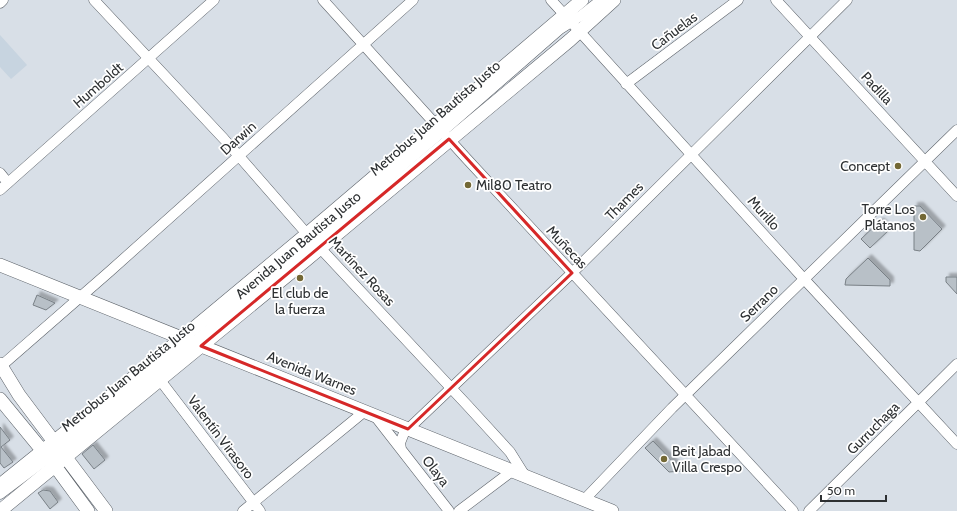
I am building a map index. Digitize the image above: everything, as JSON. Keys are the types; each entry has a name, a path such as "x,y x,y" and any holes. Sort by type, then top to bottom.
{"main road":[{"name":"Avenida Juan Bautista Justo","path":"0,511 48,458 314,241 572,22 582,0"},
{"name":"Avenida Juan Bautista Justo","path":"0,485 48,458 160,380 192,342 314,241 572,22 614,0"},
{"name":"Avenida Warnes","path":"0,265 81,296 612,511"},
{"path":"0,365 19,395 106,511"},
{"path":"19,395 12,392 7,393 2,402 48,458 88,511"}],"street":[{"path":"0,3 3,0"},
{"name":"Martínez Rosas","path":"94,0 150,58 314,241 510,452 524,476"},
{"name":"Humboldt","path":"4,187 214,0"},
{"name":"Muñecas","path":"323,0 572,273 793,511"},
{"name":"Darwin","path":"0,365 81,296 413,0"},
{"name":"Murillo","path":"551,0 804,279 957,444"},
{"path":"572,22 601,0"},
{"name":"Cañuelas","path":"626,84 738,0"},
{"name":"Padilla","path":"776,0 957,196"},
{"name":"Thames","path":"414,431 419,420 572,273 847,0"},
{"name":"Serrano","path":"584,500 685,395 957,130"},
{"path":"0,173 4,187"},
{"name":"Metrobus Juan Bautista Justo","path":"192,342 271,277 303,256 314,241"},
{"name":"Gurruchaga","path":"809,511 957,364"},
{"name":"Valentín Virasoro","path":"160,380 260,511"},
{"path":"243,511 369,413"},
{"name":"Olaya","path":"369,413 401,448 449,511"},
{"path":"401,448 402,438 414,431"},
{"path":"0,494 48,458"},
{"path":"459,511 512,471"}],"highlighted area":[{"path":"449,139 572,273 408,429 201,346"}],"shaded area":[{"path":"0,35 27,65 11,79 0,67"}],"building":[{"name":"Torre Los Plátanos","path":"914,206 920,206 942,229 920,251 914,250"},
{"path":"880,221 889,230 870,248 861,239"},
{"path":"868,258 890,280 890,286 845,285 846,279"},
{"path":"946,277 957,277 957,294 946,282"},
{"path":"37,295 55,303 46,310 33,305"},
{"path":"0,427 10,440 1,447 13,462 4,468 0,463"},
{"name":"Beit Jabad Villa Crespo","path":"653,441 682,471 669,472 645,448"},
{"path":"93,445 105,460 94,469 82,454"},
{"path":"43,490 50,491 58,502 50,509 38,493"}],"place":[{"name":"Concept","path":"898,166"},
{"name":"Mil80 Teatro","path":"468,185"},
{"name":"Torre Los Plátanos","path":"923,217"},
{"name":"El club de la fuerza","path":"300,278"},
{"name":"Beit Jabad Villa Crespo","path":"664,459"}]}
